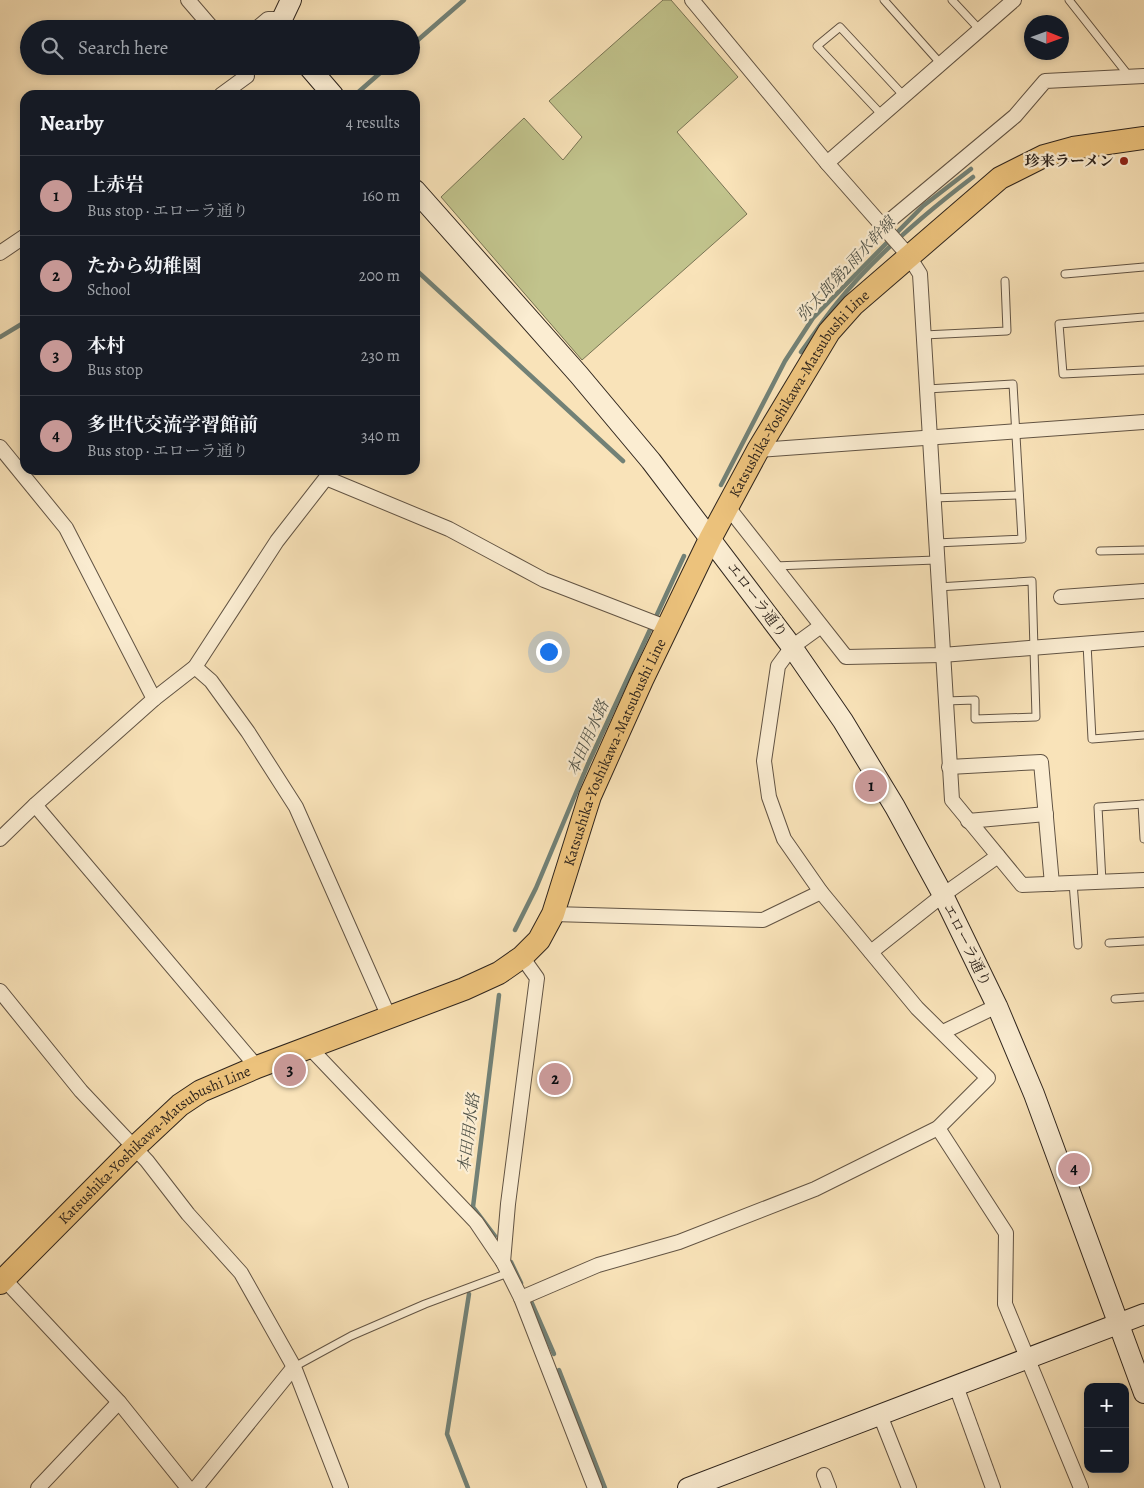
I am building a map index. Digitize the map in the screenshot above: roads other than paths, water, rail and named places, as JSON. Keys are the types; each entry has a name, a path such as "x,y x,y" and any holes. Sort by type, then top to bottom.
{"main road":[{"name":"Katsushika-Yoshikawa-Matsubushi Line","path":"2,1281 134,1148 180,1105 194,1096 221,1080 389,1018 491,977 522,957 539,940 553,914 590,796 710,539 726,506 758,450 829,332 853,305 908,255 1000,178 1021,166 1073,148 1144,138"}],"street":[{"path":"188,0 206,20"},
{"path":"284,20 291,0"},
{"path":"692,0 827,163 908,255 920,274 944,701 952,800 1022,885 1144,880"},
{"path":"827,163 1014,0"},
{"path":"228,90 247,75"},
{"path":"315,75 328,90"},
{"path":"882,227 1015,116 1045,81 1144,76"},
{"name":"エローラ通り","path":"420,196 579,375 651,460 792,647 843,721 895,807 943,895 997,1006 1034,1094 1144,1393"},
{"path":"0,254 20,240"},
{"path":"758,450 1144,422"},
{"path":"0,447 20,472"},
{"path":"23,475 66,528 154,699"},
{"path":"0,839 35,805 154,699 195,668 277,541 326,478 449,529 544,580 668,628"},
{"path":"726,506 846,657 942,655 1144,640"},
{"path":"1061,597 1144,591"},
{"path":"521,1298 598,1265 679,1242 806,1192 938,1128 988,1078 917,1008 821,892 784,838 769,797 764,761 778,666 792,647 821,626"},
{"path":"195,668 211,681 248,732 296,807 389,1018"},
{"path":"949,767 1041,762 1052,884"},
{"path":"35,805 256,1066"},
{"path":"968,821 1046,814"},
{"path":"871,952 943,895 998,856"},
{"path":"553,914 763,920 821,892"},
{"path":"506,1268 508,1204 537,978 522,957"},
{"path":"0,991 82,1091 134,1148 188,1214 241,1274 294,1367 341,1488"},
{"path":"943,1032 997,1006"},
{"path":"309,1047 476,1222 506,1268 521,1298 596,1488"},
{"path":"938,1128 1006,1234 1005,1304 1081,1488"},
{"path":"2,1281 119,1402 188,1488"},
{"path":"688,1488 1144,1314"},
{"path":"196,1488 294,1367"},
{"path":"956,1386 993,1488"},
{"path":"38,1488 119,1402"},
{"path":"880,1415 909,1488"}],"lane":[{"path":"884,0 941,64"},
{"path":"952,0 980,30"},
{"path":"1069,0 1129,77"},
{"path":"882,115 817,46 840,26 904,96"},
{"path":"1065,274 1144,268"},
{"path":"924,335 1007,330 1005,281"},
{"path":"1144,317 1059,324 1063,374 1144,370"},
{"path":"927,389 1013,384 1020,495 1022,539 935,543"},
{"path":"933,498 1020,495"},
{"path":"1100,551 1144,550"},
{"path":"774,566 936,560"},
{"path":"938,587 1032,581 1036,717 975,719 974,700 944,701"},
{"path":"1086,644 1092,739 1144,735"},
{"path":"1102,882 1098,807 1143,804 1144,839"},
{"path":"1073,883 1078,945"},
{"path":"1109,943 1144,941"},
{"path":"1115,999 1144,997"},
{"path":"294,1367 351,1336 506,1268"}],"waterway":[{"path":"420,38 464,0"},
{"path":"361,90 378,75"},
{"name":"弥太郎第2雨水幹線","path":"721,485 785,361 813,318 923,206 971,169"},
{"name":"本田用水路","path":"801,352 837,303 867,269 919,220 973,177"},
{"name":"弥太郎第2雨水幹線","path":"420,274 623,461"},
{"path":"0,337 20,325"},
{"name":"本田用水路","path":"515,930 536,888 588,764 684,556"},
{"name":"本田用水路","path":"495,1236 473,1207 499,995"},
{"name":"本田用水路","path":"511,1262 521,1283"},
{"path":"468,1488 447,1434 469,1294"},
{"name":"本田用水路","path":"530,1299 554,1354"},
{"name":"本田用水路","path":"559,1370 605,1488"}],"place":[{"name":"珍来ラーメン","path":"1124,161"},
{"name":"上赤岩","path":"871,786"},
{"name":"本村","path":"290,1070"},
{"name":"たから幼稚園","path":"555,1079"},
{"name":"多世代交流学習館前","path":"1074,1169"}]}
